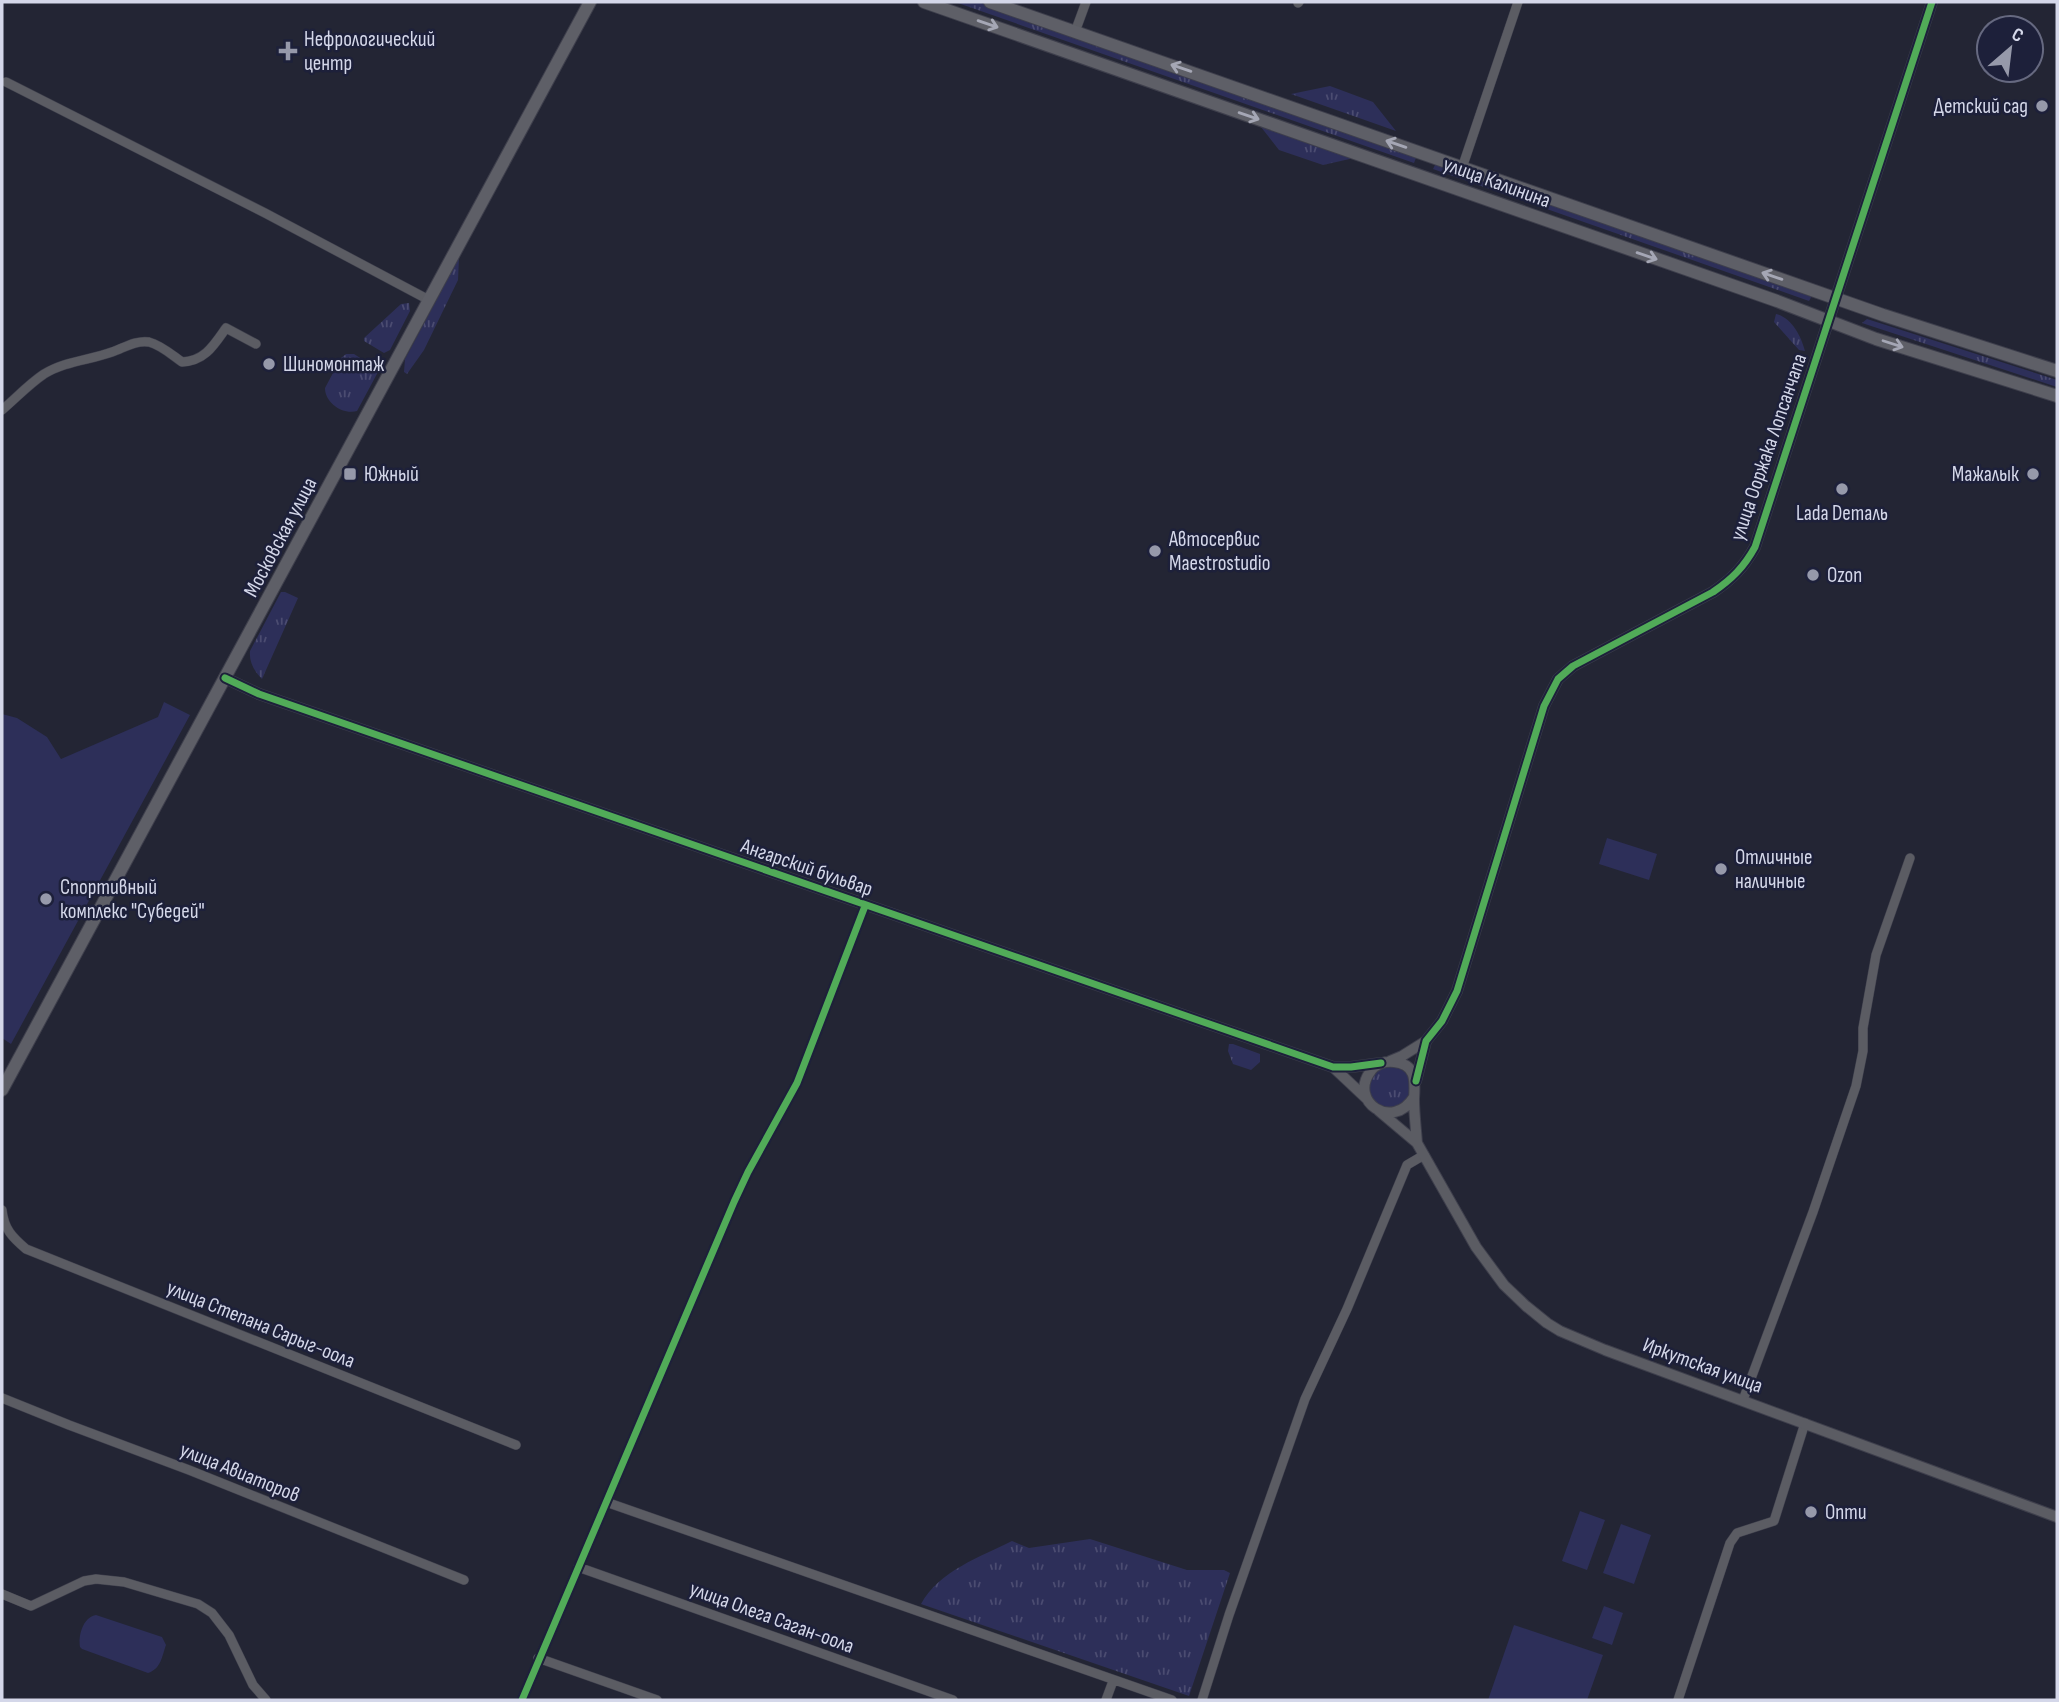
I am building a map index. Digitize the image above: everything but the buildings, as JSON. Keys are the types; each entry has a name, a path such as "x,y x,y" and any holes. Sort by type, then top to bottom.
{"main road":[{"name":"Московская улица","path":"2,1090 590,2"},
{"name":"улица Калинина","path":"925,2 1876,338 2057,396"},
{"name":"улица Калинина","path":"990,2 1836,299 2057,371"},
{"path":"1412,173 1420,153"}],"street":[{"path":"1075,32 1086,2"},
{"path":"1462,167 1518,2"},
{"name":"улица Ооржака Лопсанчапа","path":"1416,1081 1426,1041 1442,1021 1457,991 1550,693 1558,678 1573,666 1729,582 1741,570 1759,536 1932,2"},
{"path":"6,82 265,213 429,300"},
{"path":"2,410 44,374 127,345 149,342 182,362 201,358 226,328 256,344"},
{"name":"Ангарский бульвар","path":"225,678 259,694 1333,1067 1386,1062"},
{"path":"1743,1400 1856,1086 1876,955 1910,858"},
{"path":"522,1700 748,1172 797,1083 865,905"},
{"name":"улица Ооржака Лопсанчапа","path":"1386,1062 1426,1041"},
{"path":"1386,1062 1399,1063 1406,1067 1416,1081 1414,1097 1403,1110 1395,1113 1378,1111 1367,1099 1365,1082 1368,1074 1374,1067 1386,1062"},
{"name":"Ангарский бульвар","path":"1333,1067 1367,1099"},
{"name":"Иркутская улица","path":"1414,1097 1417,1143"},
{"name":"Иркутская улица","path":"1378,1111 1417,1143 1492,1271 1515,1297 1560,1331 2057,1517"},
{"path":"1202,1700 1305,1399 1347,1309 1407,1165 1424,1154"},
{"name":"улица Степана Сарыг-оола","path":"2,1210 10,1235 26,1249 516,1445"},
{"name":"улица Авиаторов","path":"2,1398 464,1580"},
{"path":"1678,1700 1730,1543 1737,1533 1774,1521 1805,1423"},
{"path":"606,1502 1172,1700"},
{"name":"улица Олега Саган-оола","path":"578,1567 953,1700"},
{"path":"2,1594 31,1606 84,1581 110,1580 198,1604 212,1613 229,1635 253,1685 266,1700"},
{"path":"539,1658 657,1700"},
{"path":"1106,1700 1112,1681"}],"green space":[{"path":"955,2 978,2 1417,155 1414,163"},
{"path":"1330,86 1373,102 1396,131 1291,94"},
{"path":"1261,127 1354,158 1323,165 1279,150"},
{"path":"1436,163 1813,294 1809,301 1433,169"},
{"path":"459,258 458,280 424,350 407,374 404,372 405,359"},
{"path":"409,303 410,311 390,350 384,353 364,341 364,338 401,304"},
{"path":"1776,314 1787,319 1795,328 1805,351 1799,350 1774,322"},
{"path":"1867,319 2057,380 2057,387 1862,323"},
{"path":"346,354 354,354 378,372 357,411 352,412 331,403 325,388 341,358"},
{"path":"281,592 298,598 262,679 250,659 250,651"},
{"name":"Спортивный комплекс \"Субедей\"","path":"164,702 190,715 11,1044 2,1038 2,714 17,718 47,737 61,759 158,717"},
{"path":"1607,838 1657,854 1649,880 1599,864"},
{"path":"1229,1044 1260,1054 1260,1062 1251,1070 1233,1064 1228,1051"},
{"path":"1390,1066 1405,1072 1411,1087 1405,1102 1390,1108 1375,1102 1369,1087 1375,1072"},
{"path":"1580,1511 1605,1520 1587,1570 1562,1561"},
{"path":"1621,1524 1651,1535 1634,1584 1603,1573"},
{"path":"1090,1539 1187,1570 1224,1570 1230,1573 1189,1696 921,1604 938,1582 949,1574 1012,1541 1029,1548"},
{"path":"1604,1606 1623,1613 1612,1645 1592,1638"},
{"path":"96,1615 162,1637 166,1645 156,1668 148,1673 82,1649 82,1628 91,1616"},
{"path":"1514,1625 1603,1655 1587,1700 1488,1700"}],"cycle path":[{"path":"1416,1081 1426,1041 1442,1021 1457,991 1544,706 1558,679 1573,666 1713,592 1737,572 1755,547 1932,2"},
{"path":"225,678 259,694 1333,1067 1381,1063"},
{"path":"522,1700 734,1202 797,1083 865,906"}],"place":[{"name":"Нефрологический центр","path":"288,51"},
{"name":"Детский сад","path":"2042,106"},
{"name":"Шиномонтаж","path":"269,364"},
{"name":"Южный","path":"350,474"},
{"name":"Мажалык","path":"2033,474"},
{"name":"Lada Dеталь","path":"1842,489"},
{"name":"Автосервис Maestrostudio","path":"1155,551"},
{"name":"Ozon","path":"1813,575"},
{"name":"Отличные наличные","path":"1721,869"},
{"name":"Спортивный комплекс \"Субедей\"","path":"46,899"},
{"name":"Опти","path":"1811,1512"}]}
